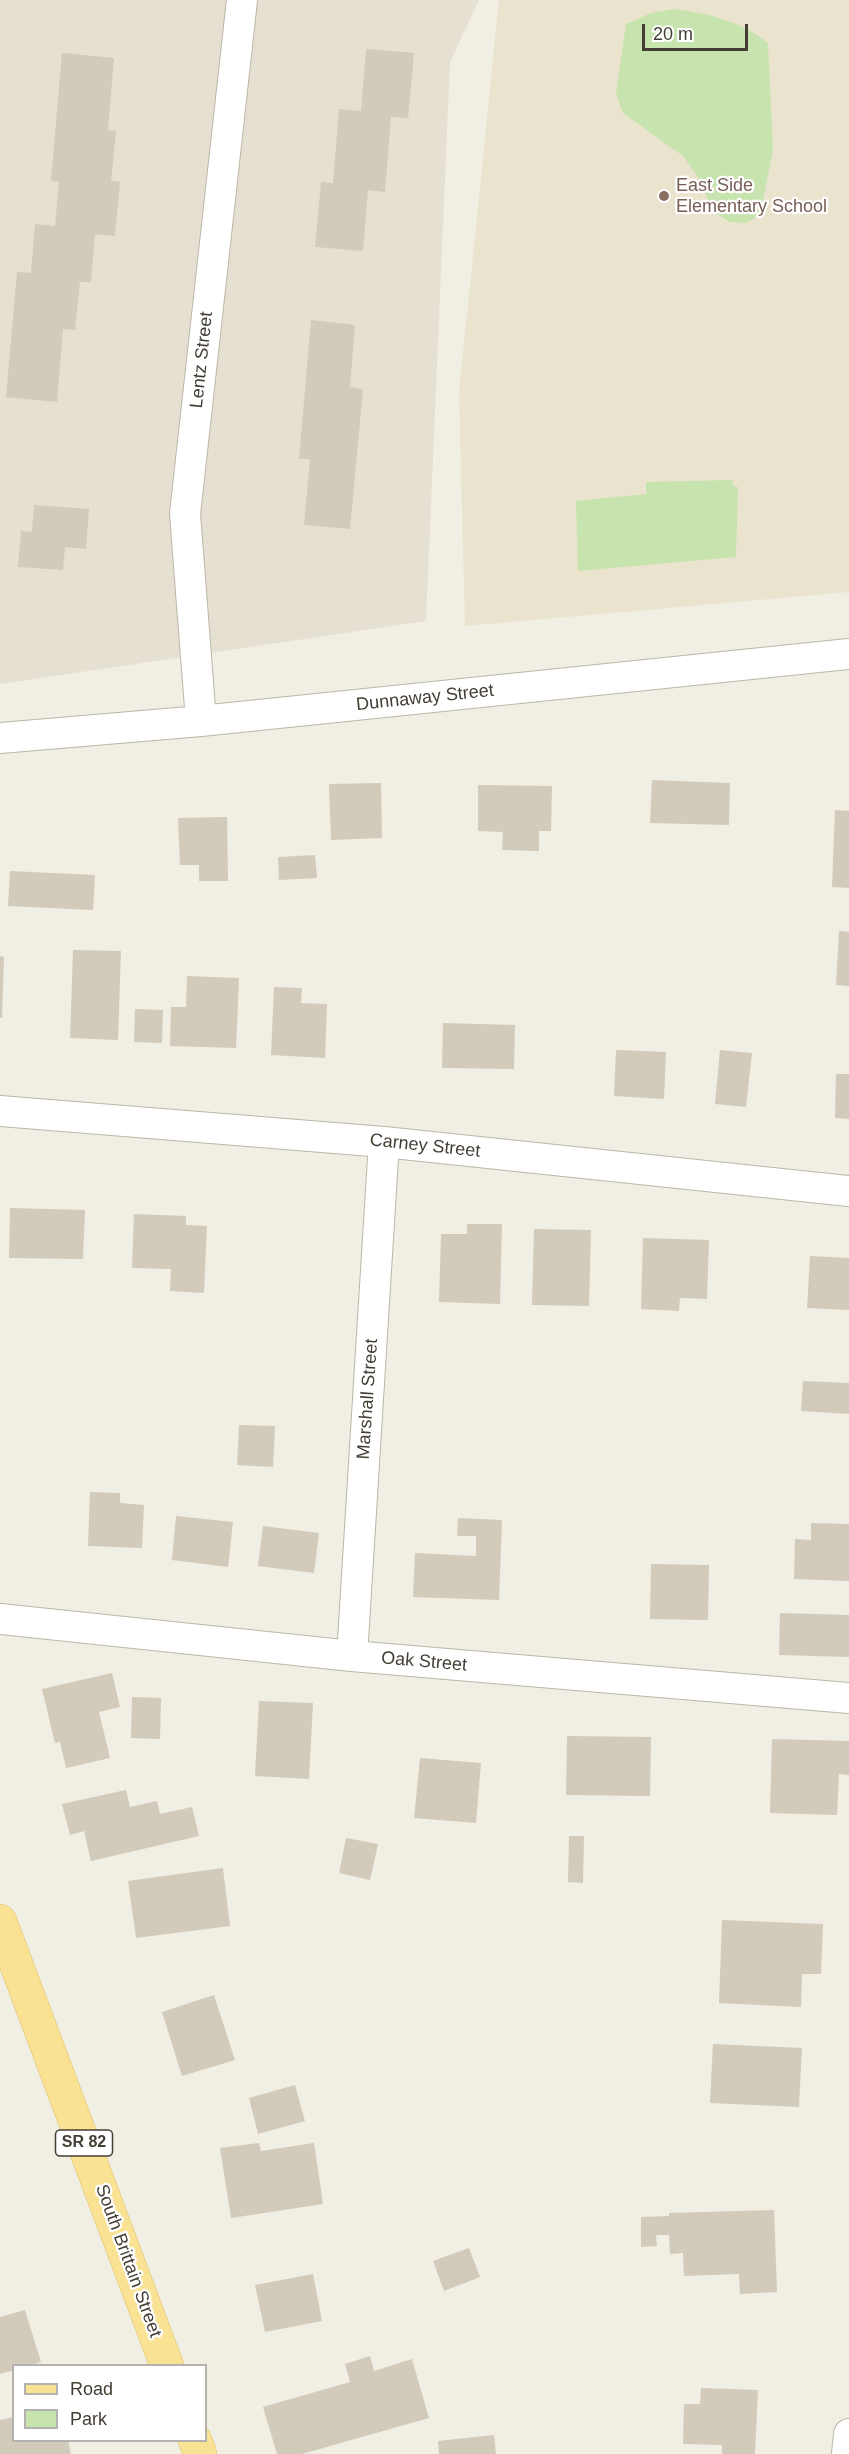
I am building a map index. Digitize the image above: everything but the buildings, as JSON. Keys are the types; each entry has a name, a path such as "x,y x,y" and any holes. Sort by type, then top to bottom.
{"main road":[{"name":"South Brittain Street","path":"0,1921 166,2364"}],"street":[{"name":"Lentz Street","path":"201,721 185,514 242,0"},
{"name":"Dunnaway Street","path":"0,738 201,721 849,654"},
{"name":"Carney Street","path":"0,1111 384,1142 849,1191"},
{"name":"Marshall Street","path":"352,1656 384,1142"},
{"name":"Oak Street","path":"0,1619 352,1656 849,1698"},
{"path":"847,2454 849,2434"}],"shaded area":[{"path":"0,0 479,0 450,62 426,621 0,684"},
{"name":"East Side Elementary School","path":"499,0 849,0 849,592 465,626 459,393"}],"green space":[{"path":"673,9 723,19 747,29 768,43 773,150 760,215 746,223 730,222 714,212 698,177 683,156 623,113 616,93 626,24 651,13"},
{"path":"733,480 733,486 738,487 736,557 578,571 576,501 646,494 646,482"}],"place":[{"name":"East Side Elementary School","path":"664,196"}]}
